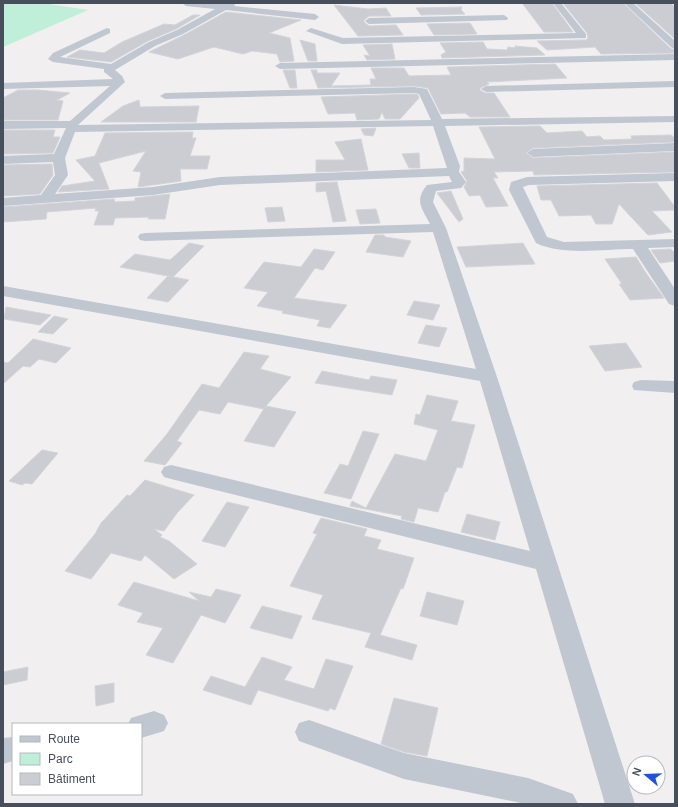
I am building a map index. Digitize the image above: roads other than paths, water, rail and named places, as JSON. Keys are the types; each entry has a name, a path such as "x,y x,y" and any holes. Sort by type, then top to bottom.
{"street":[{"path":"186,3 228,5 315,17"},
{"path":"280,66 342,53 519,38 586,38 557,3"},
{"path":"628,3 675,46"},
{"path":"120,82 118,78 108,70 228,5"},
{"path":"497,8 519,38"},
{"path":"369,20 504,18"},
{"path":"107,31 56,55 53,60 112,67"},
{"path":"312,31 342,53 607,59 675,57"},
{"path":"599,51 607,59"},
{"path":"3,86 120,82"},
{"path":"45,199 62,175 59,158 73,126 120,82"},
{"path":"486,88 675,84"},
{"path":"165,96 424,91 454,166 453,172 459,182 456,185 432,188 428,192 426,202 440,228 546,563 620,804"},
{"path":"3,125 73,126 438,123 675,119"},
{"path":"533,153 675,147"},
{"path":"3,160 59,158"},
{"path":"3,202 153,191 220,181 453,172"},
{"path":"675,177 527,181 516,185 516,190 541,240 549,244 564,246 675,243"},
{"path":"145,237 440,228"},
{"path":"638,244 675,301"},
{"path":"3,291 488,378"},
{"path":"641,386 675,387"},
{"path":"172,472 546,563"},
{"path":"309,732 404,766 528,791 563,804"}]}
